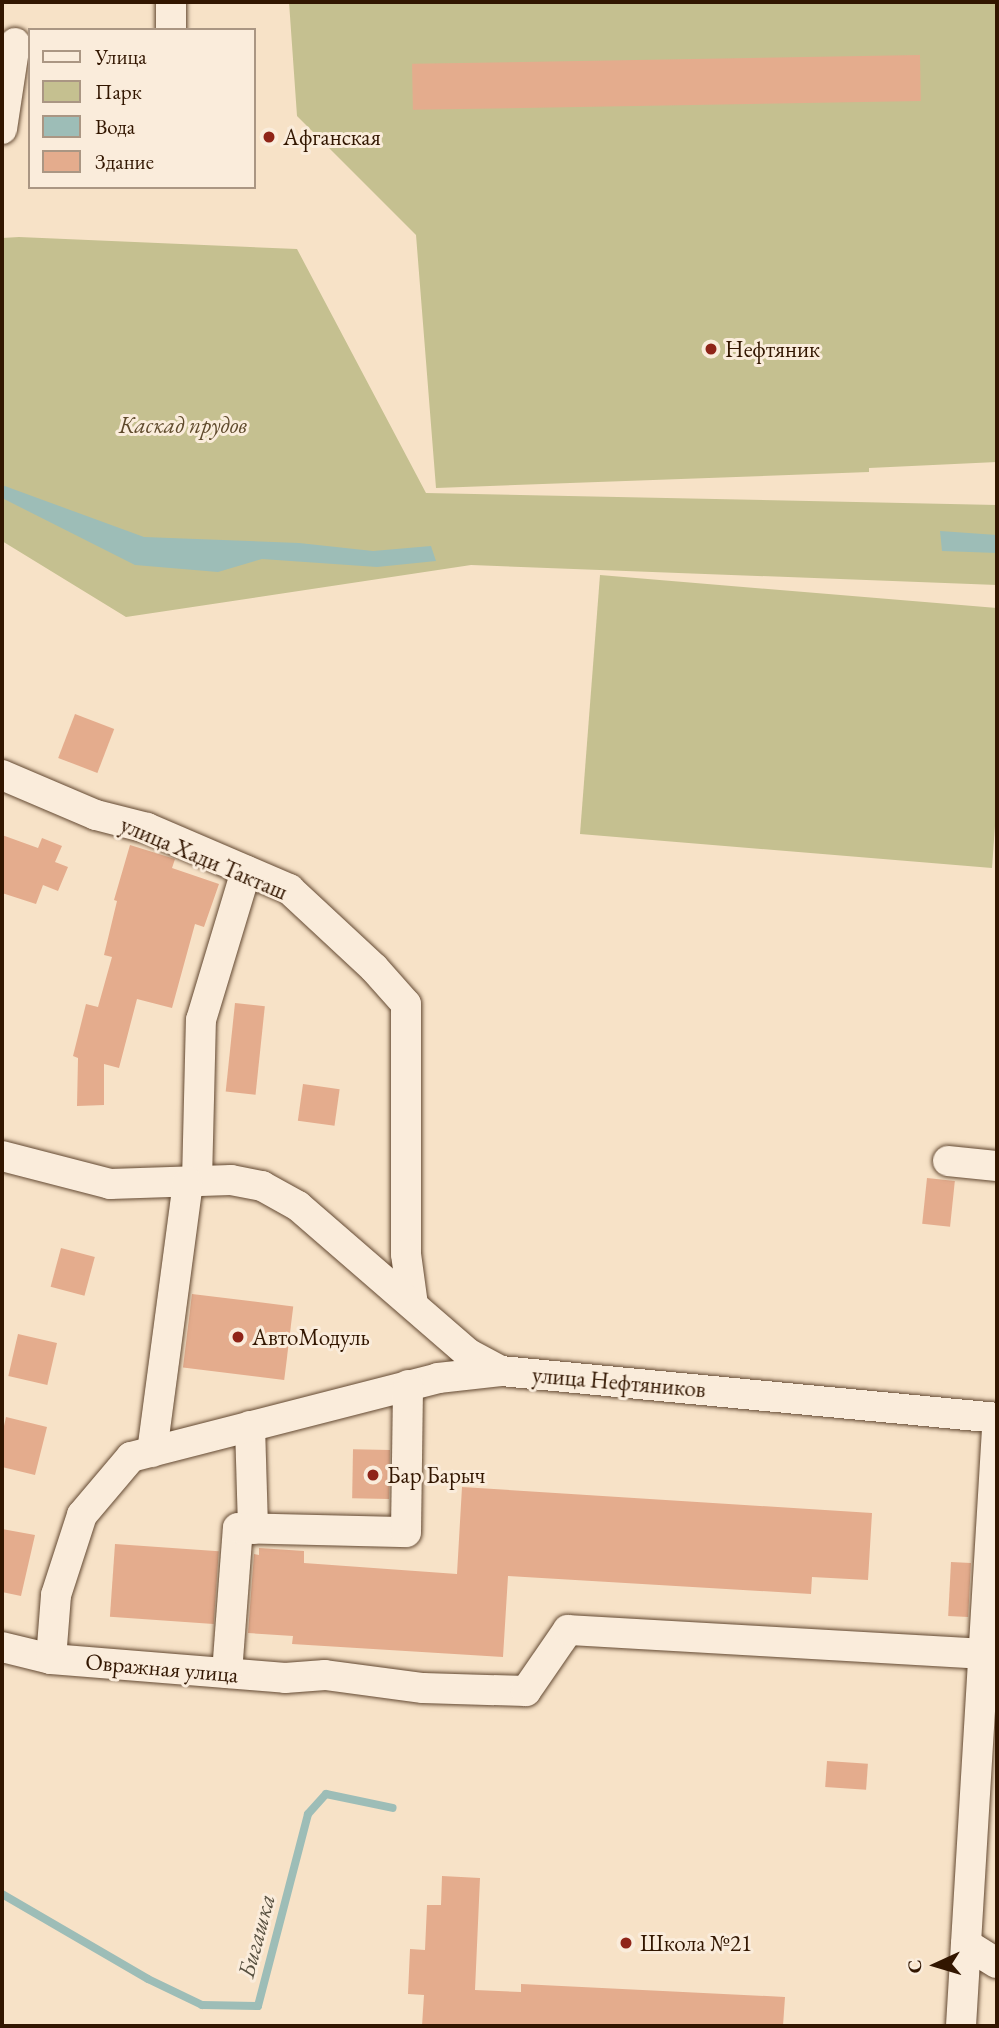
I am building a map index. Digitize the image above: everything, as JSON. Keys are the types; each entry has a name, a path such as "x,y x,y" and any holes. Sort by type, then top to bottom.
{"street":[{"path":"171,2 172,28"},
{"path":"2,129 15,43"},
{"name":"улица Хади Такташ","path":"2,775 96,815 147,828 289,889 374,968 406,1004 406,1254 412,1305"},
{"path":"152,1452 193,1182 201,1020 247,871"},
{"name":"улица Нефтяников","path":"2,1156 110,1184 231,1180 262,1186 298,1206 469,1354 501,1371 997,1418"},
{"path":"948,1161 997,1166"},
{"path":"51,1659 56,1595 82,1515 131,1457 408,1385 501,1371"},
{"path":"227,1673 238,1528 406,1532 408,1385"},
{"path":"250,1426 253,1529"},
{"path":"961,2026 983,1654 991,1608 997,1429"},
{"name":"Овражная улица","path":"2,1647 51,1659 285,1678 325,1675 423,1688 526,1691 568,1630 983,1654"},
{"path":"966,1944 997,1963"}],"green space":[{"name":"Нефтяник","path":"289,2 997,2 997,462 869,468 869,472 436,488 416,235 297,116"},
{"name":"Каскад прудов","path":"2,238 297,249 426,493 997,505 997,585 471,565 126,617 2,541"},
{"path":"600,575 997,608 997,798 992,868 580,834"}],"water":[{"path":"2,485 144,537 299,543 373,551 431,546 436,561 377,567 262,559 218,572 135,565 2,498"},
{"path":"940,531 997,535 997,553 942,551"}],"building":[{"path":"920,55 921,101 413,110 412,64"},
{"path":"75,714 114,729 97,773 58,758"},
{"path":"2,835 38,848 42,838 62,846 55,862 68,867 58,891 43,885 36,904 2,893"},
{"path":"130,845 175,859 172,868 219,884 204,927 195,924 172,1008 137,999 119,1068 104,1064 104,1105 77,1106 78,1058 73,1056 86,1004 98,1007 112,957 104,955 117,901 114,900"},
{"path":"235,1003 265,1006 256,1095 226,1092"},
{"path":"303,1084 340,1089 334,1126 298,1121"},
{"path":"927,1178 955,1181 950,1227 922,1224"},
{"path":"61,1248 95,1257 84,1296 51,1287"},
{"name":"АвтоМодуль","path":"192,1294 293,1306 284,1380 183,1367"},
{"path":"18,1334 57,1343 47,1385 8,1376"},
{"path":"6,1417 47,1427 35,1475 2,1467 2,1435"},
{"name":"Бар Барыч","path":"353,1449 390,1450 389,1499 352,1498"},
{"path":"462,1487 872,1513 868,1580 812,1577 811,1594 508,1576 503,1657 292,1644 293,1636 248,1633 254,1554 259,1555 259,1548 304,1551 304,1563 457,1574"},
{"path":"2,1529 35,1535 21,1596 2,1592"},
{"path":"115,1544 219,1551 214,1624 110,1617"},
{"path":"951,1562 971,1563 968,1617 948,1616"},
{"path":"827,1761 868,1764 866,1790 825,1787"},
{"path":"442,1876 480,1878 475,1990 521,1992 521,1984 785,1997 783,2026 422,2026 424,1995 408,1994 410,1949 425,1950 427,1905 441,1905"}],"waterway":[{"name":"Бигашка","path":"2,1894 148,1979 202,2005 258,2006 308,1814 326,1794 393,1808"}],"place":[{"name":"Афганская","path":"269,137"},
{"name":"Нефтяник","path":"711,349"},
{"name":"АвтоМодуль","path":"238,1337"},
{"name":"Бар Барыч","path":"373,1475"},
{"name":"Школа №21","path":"626,1943"}]}
